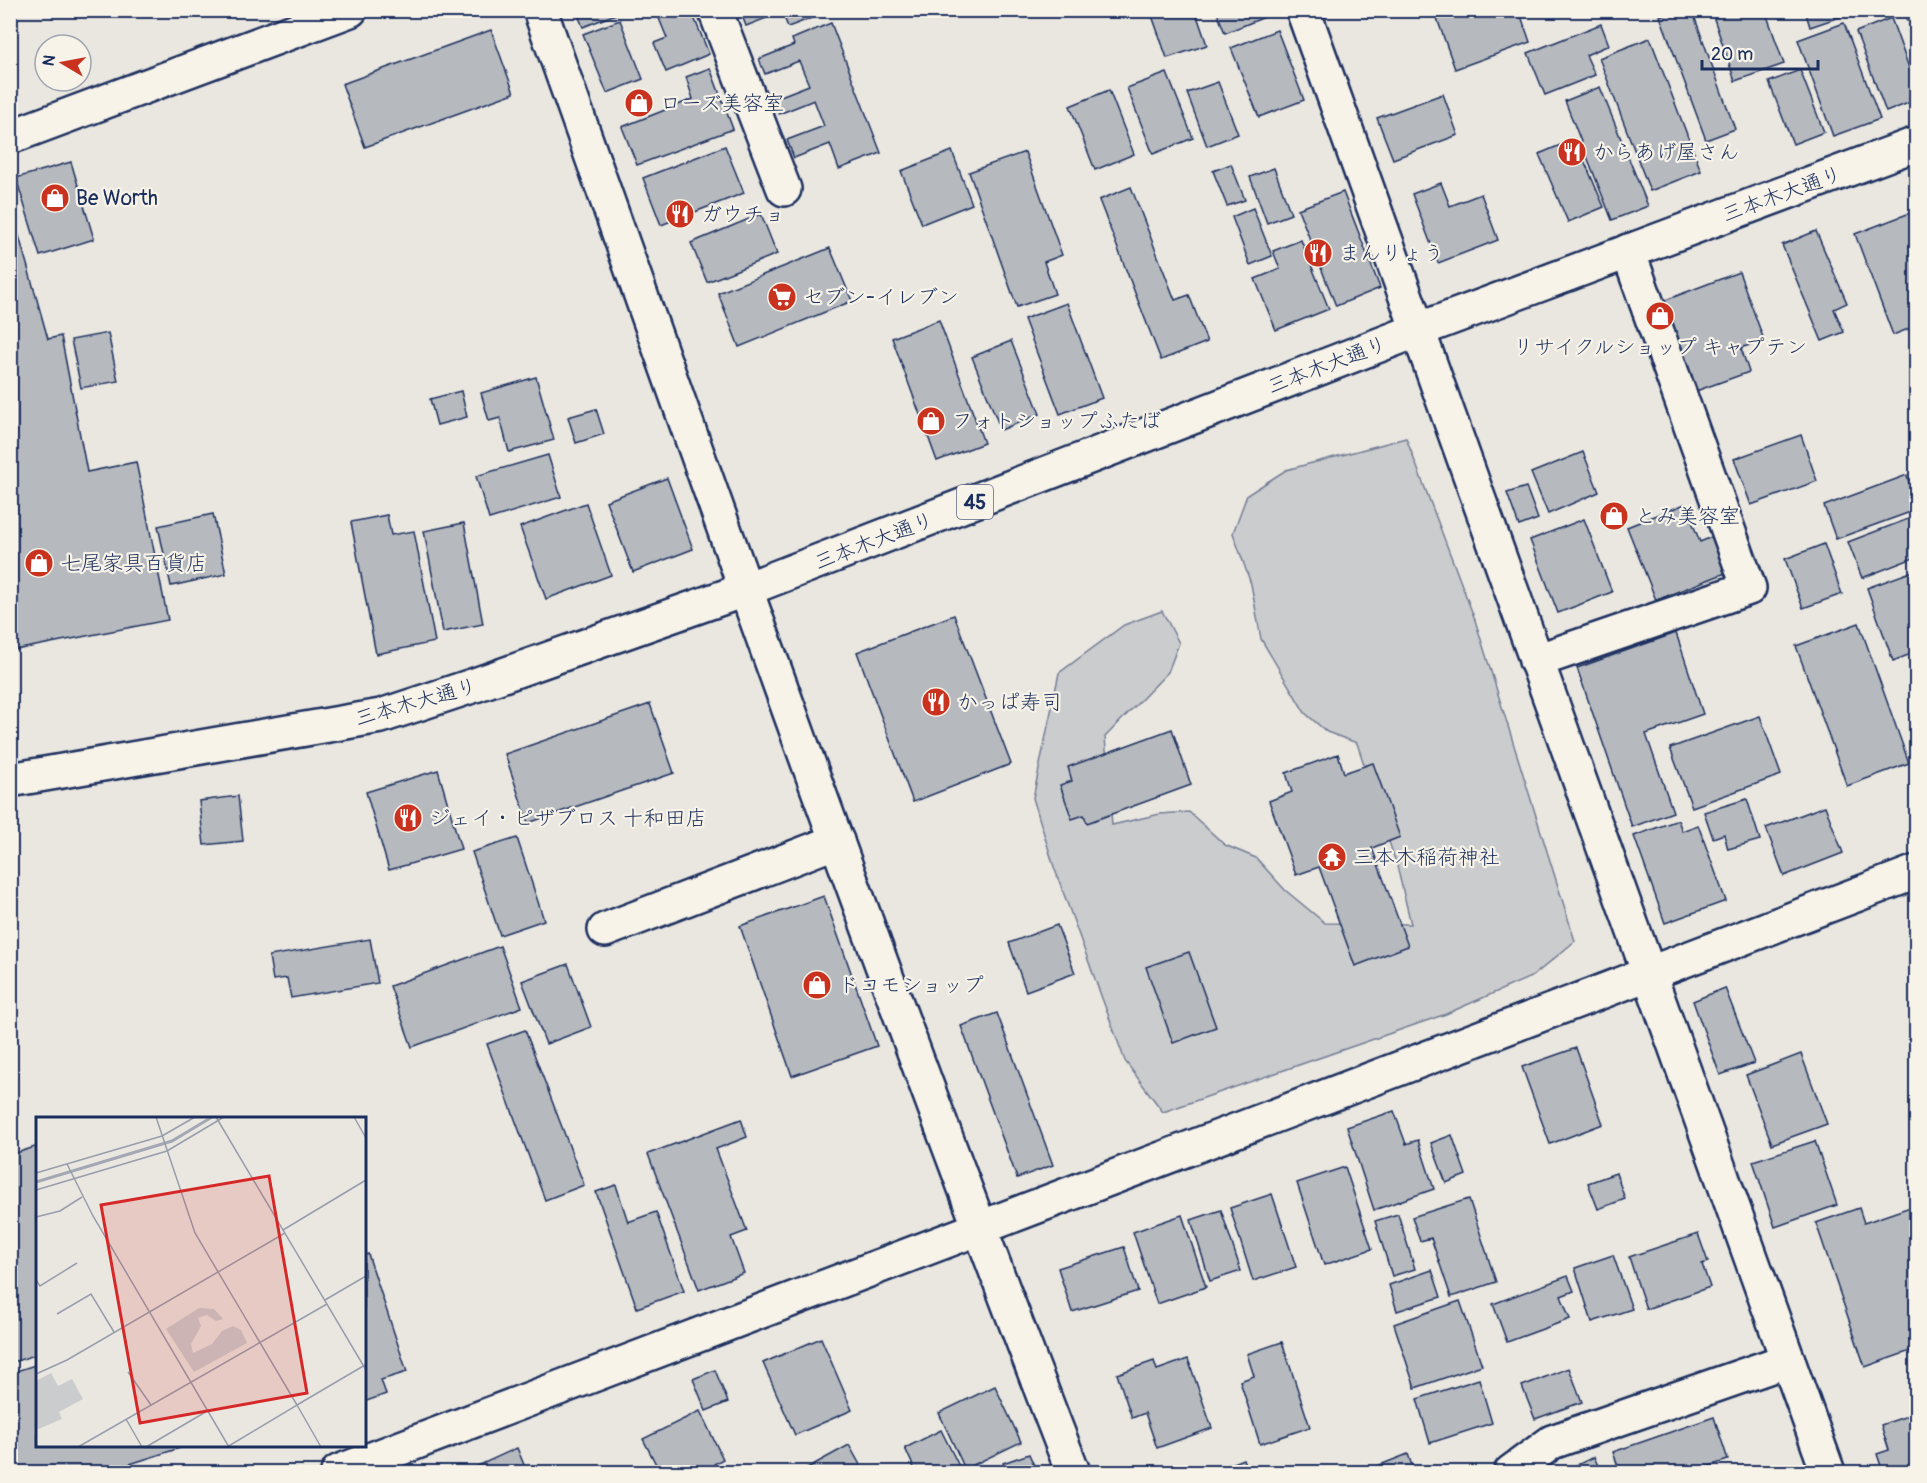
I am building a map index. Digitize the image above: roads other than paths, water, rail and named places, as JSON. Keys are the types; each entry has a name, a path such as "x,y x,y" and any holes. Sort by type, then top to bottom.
{"street":[{"path":"10,137 350,10"},
{"path":"540,10 744,590 980,1228 1074,1473"},
{"path":"715,10 784,189"},
{"path":"1303,10 1646,973 1828,1473"},
{"name":"三本木大通り","path":"10,780 381,716 744,590 1418,330 1917,144"},
{"path":"1536,661 1749,588 1628,251"},
{"path":"605,930 837,841"},
{"path":"338,1473 1646,973 1917,872"},
{"path":"1511,1473 1552,1442 1788,1360"}],"place":[{"name":"ローズ美容室","path":"639,103"},
{"name":"からあげ屋さん","path":"1572,152"},
{"name":"Be Worth","path":"55,198"},
{"name":"ガウチョ","path":"680,214"},
{"name":"まんりょう","path":"1318,253"},
{"name":"セブン-イレブン","path":"782,297"},
{"name":"リサイクルショップ キャプテン","path":"1660,316"},
{"name":"フォトショップふたば","path":"931,421"},
{"name":"とみ美容室","path":"1614,516"},
{"name":"七尾家具百貨店","path":"39,563"},
{"name":"かっぱ寿司","path":"936,702"},
{"name":"ジェイ・ピザブロス 十和田店","path":"408,818"},
{"name":"三本木稲荷神社","path":"1332,857"},
{"name":"ドコモショップ","path":"817,985"}]}
